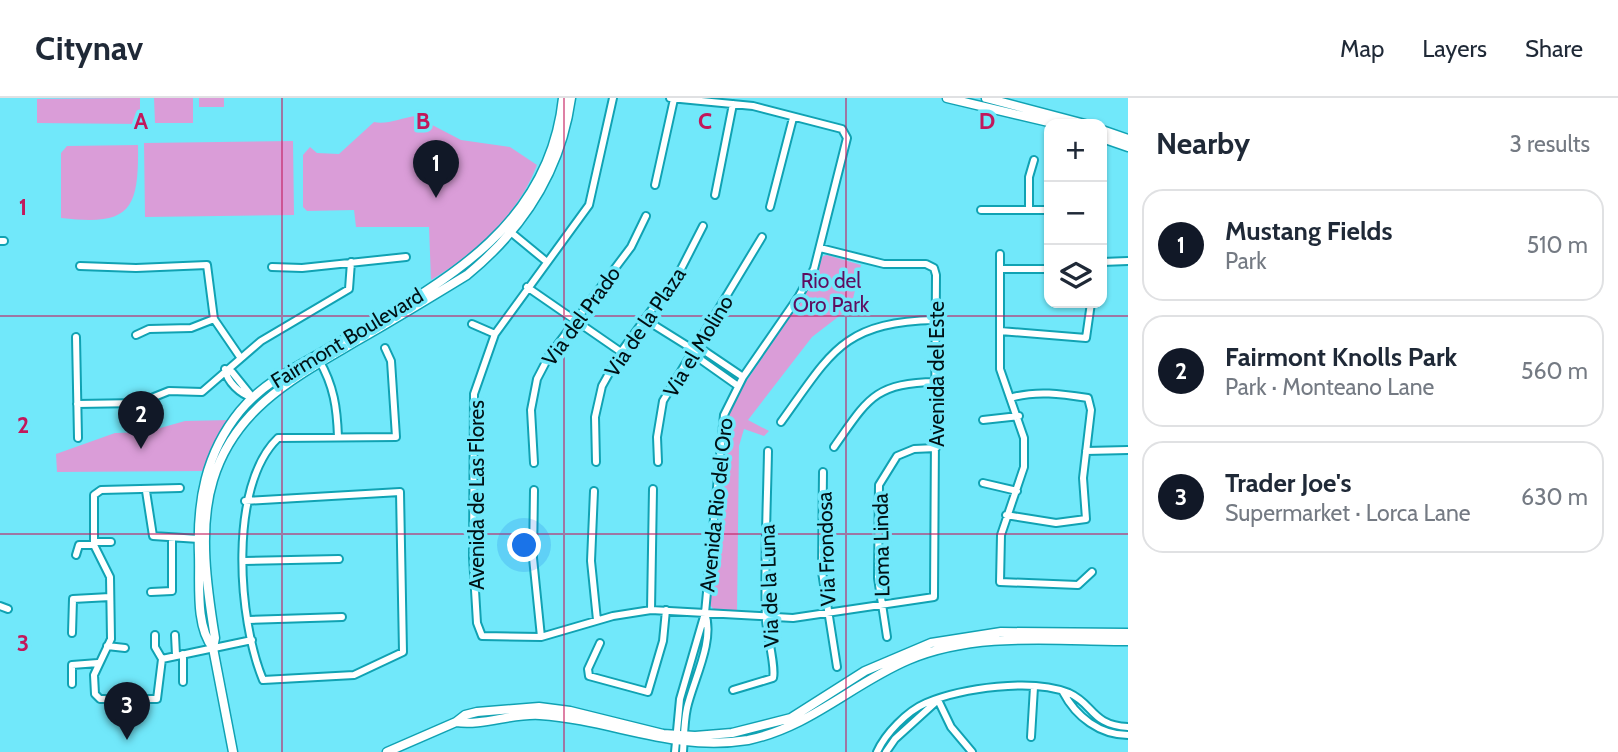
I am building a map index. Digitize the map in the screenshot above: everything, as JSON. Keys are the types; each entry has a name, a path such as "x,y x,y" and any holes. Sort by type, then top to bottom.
{"main road":[{"name":"Fairmont Boulevard","path":"550,163 563,98"},
{"name":"Fairmont Boulevard","path":"233,752 213,648 206,640 202,614 203,539 200,499 207,469 226,431 279,377 319,359 447,278 509,230 550,163 571,98"},
{"path":"947,98 1044,121"},
{"path":"986,98 1066,119"},
{"path":"1107,132 1128,139"},
{"path":"1107,140 1128,147"},
{"path":"681,742 791,718 865,671 931,643 1001,632 1128,632"},
{"path":"387,752 456,722 465,715 515,711 570,711 681,742 746,740 790,727 884,671 939,650 980,642 1128,641"}],"street":[{"name":"Avenida de Las Flores","path":"541,637 491,638 480,634 473,557 474,394 495,334 527,287 582,219 589,205 613,98"},
{"path":"655,185 672,99 753,106 793,118 770,206"},
{"path":"715,195 733,104"},
{"name":"Avenida Rio del Oro","path":"675,752 681,742 680,699 705,613 720,432 738,386 799,296 820,248 846,143 846,133 829,125 793,118"},
{"path":"1029,210 1029,177 1034,160"},
{"path":"981,211 1044,210"},
{"name":"Via del Prado","path":"534,463 531,410 537,379 549,356 624,258 646,216"},
{"name":"Via de la Plaza","path":"596,462 598,399 621,352 680,271 704,226"},
{"path":"509,230 547,262"},
{"name":"Via el Molino","path":"658,462 658,423 663,401 762,237"},
{"name":"Avenida del Este","path":"820,248 858,260 884,264 926,264 933,268 936,275 934,597 882,606"},
{"path":"1000,254 1000,369 1019,416 1024,438 1024,467 1001,535 1000,582 1078,585 1093,572"},
{"path":"272,267 302,268 406,257"},
{"path":"1107,262 1128,261"},
{"path":"77,404 139,402 169,391 202,392 240,357 349,289 351,262"},
{"path":"80,266 136,268 207,265 214,319 240,357"},
{"path":"1000,269 1044,269"},
{"path":"527,287 621,352"},
{"path":"1000,331 1082,339 1088,335 1091,308"},
{"path":"136,335 149,329 191,328 214,319"},
{"path":"646,320 694,350 703,350 743,377"},
{"path":"781,422 825,362 854,336 875,327 901,321 935,320"},
{"path":"472,324 495,334"},
{"path":"76,337 78,438"},
{"path":"245,501 400,492 403,652 354,675 263,680 252,640 244,561 245,501 261,460 278,438 396,437 391,361 386,348"},
{"path":"694,350 697,357 738,386"},
{"path":"319,359 331,381 337,403 338,437"},
{"path":"225,369 232,372 256,401"},
{"path":"834,447 861,409 878,392 906,382 936,382"},
{"path":"1006,515 1029,521 1056,523 1086,519 1083,478 1091,402 1088,398 1053,393 1024,394 1010,398"},
{"path":"983,420 1019,416"},
{"name":"Loma Linda","path":"887,637 878,578 881,477 897,456 914,449 936,448"},
{"path":"1086,451 1128,450"},
{"name":"Via de la Luna","path":"733,690 773,678 775,671 768,647 766,618 768,451"},
{"name":"Via Frondosa","path":"823,472 822,572 837,667"},
{"path":"983,484 1017,491"},
{"path":"155,635 157,653 162,659 157,699 100,699 95,694 94,675 111,639 110,577 95,543 94,495 100,490 146,491 180,488"},
{"path":"652,610 653,489"},
{"path":"146,491 153,536 203,539"},
{"path":"534,491 533,558 541,637 597,620 652,610 766,618 828,615 882,606"},
{"path":"594,491 591,561 597,620"},
{"path":"151,592 172,591 172,539"},
{"path":"76,555 79,545 111,542"},
{"path":"244,561 339,559"},
{"path":"72,633 73,599 110,597"},
{"path":"0,606 8,609"},
{"path":"600,643 588,669 589,676 648,692 663,641 666,610"},
{"path":"249,620 342,617"},
{"path":"175,635 183,681"},
{"path":"162,659 252,640"},
{"path":"107,646 125,648"},
{"path":"72,684 72,665 98,663"},
{"path":"1031,737 1034,687"},
{"path":"877,752 907,716 926,702 983,689 1034,687 1063,692 1073,696 1105,723 1128,727"},
{"path":"1063,692 1095,727 1109,733 1128,735"},
{"path":"886,752 895,739 938,700"},
{"path":"938,700 951,727 972,752"}],"green space":[{"path":"140,98 140,124 37,123 37,99"},
{"path":"154,98 193,98 193,123 155,123"},
{"path":"199,98 224,98 224,107 199,107"},
{"path":"415,116 461,140 510,147 537,165 519,200 494,231 464,258 431,280 429,227 356,227 354,210 307,211 303,207 303,155 310,147 317,153 339,154 374,122 389,122"},
{"path":"293,141 294,215 145,217 144,143"},
{"path":"138,145 136,185 126,209 116,216 102,219 61,218 61,153 67,146"},
{"name":"Rio del Oro Park","path":"823,256 861,265 851,307 812,337 748,420 769,431 764,436 744,429 739,446 737,613 715,611 710,605 726,420 741,389 806,293"},
{"path":"230,420 203,471 57,472 56,454 115,433 146,432 185,421"}],"place":[{"name":"Mustang Fields","path":"436,198"},
{"name":"Fairmont Knolls Park","path":"141,449"},
{"name":"Trader Joe's","path":"127,740"}]}
